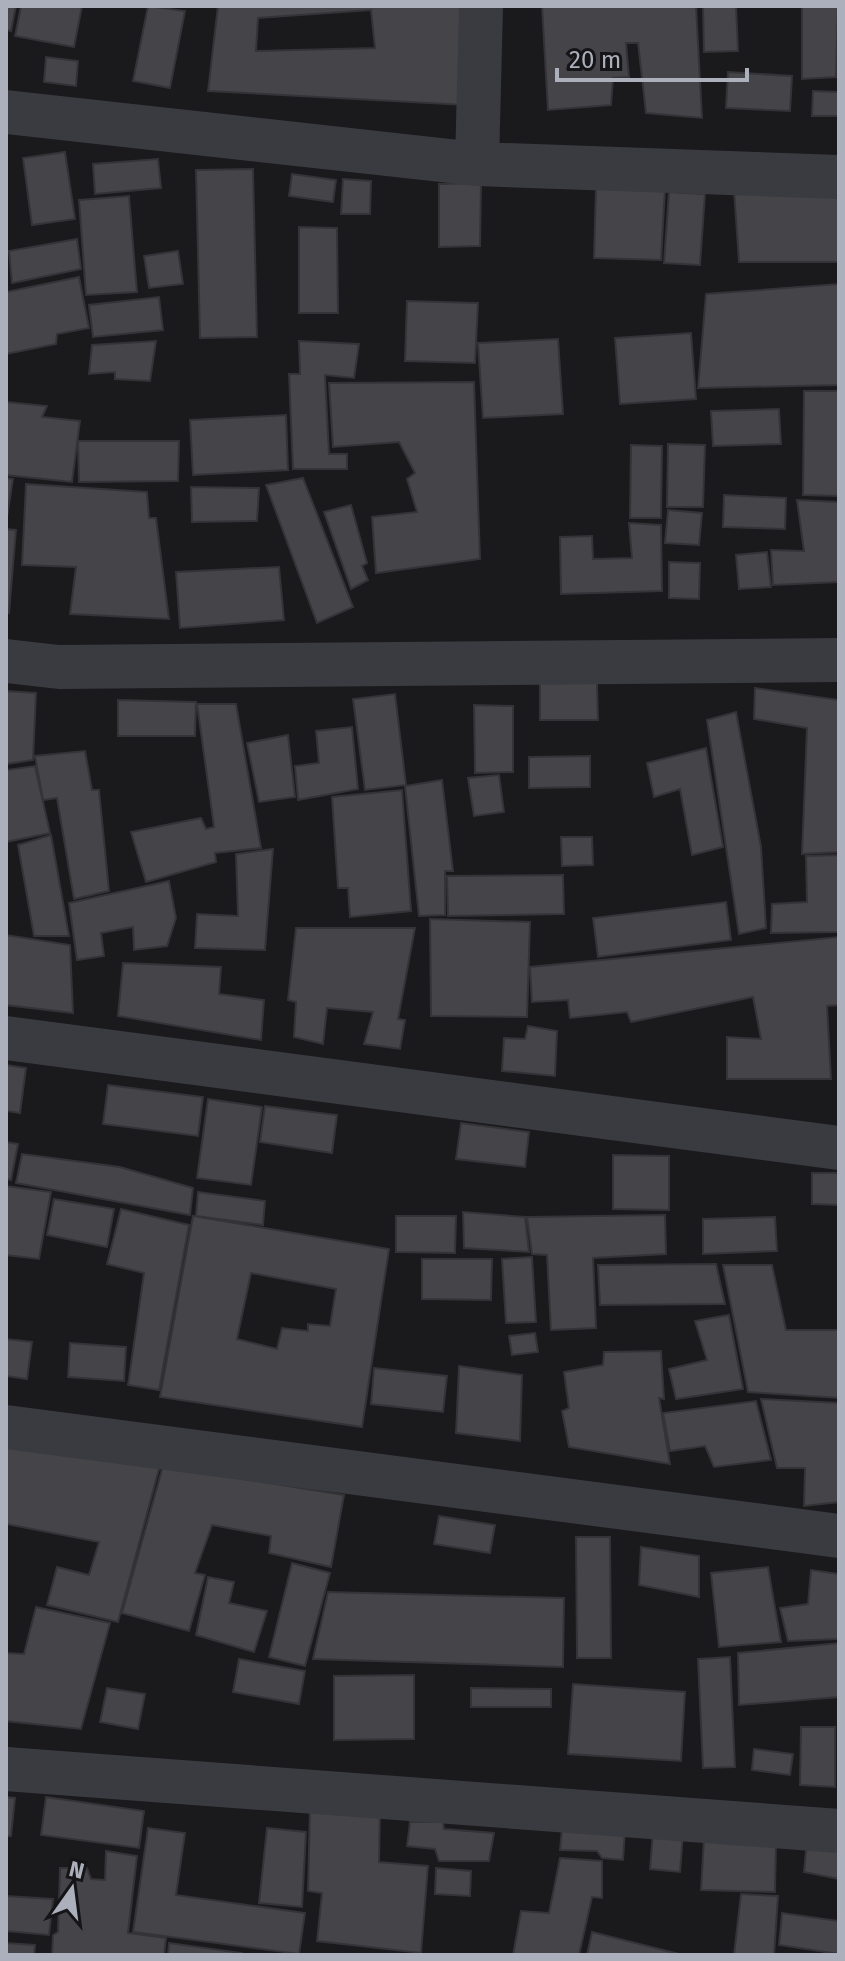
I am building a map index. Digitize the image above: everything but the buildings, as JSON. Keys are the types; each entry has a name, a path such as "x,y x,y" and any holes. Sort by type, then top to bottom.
{"street":[{"path":"477,164 481,6"},
{"path":"6,112 477,164 839,177"},
{"path":"6,661 59,667 839,660"},
{"path":"6,1038 839,1148"},
{"path":"6,1427 839,1536"},
{"path":"6,1769 839,1831"}]}
